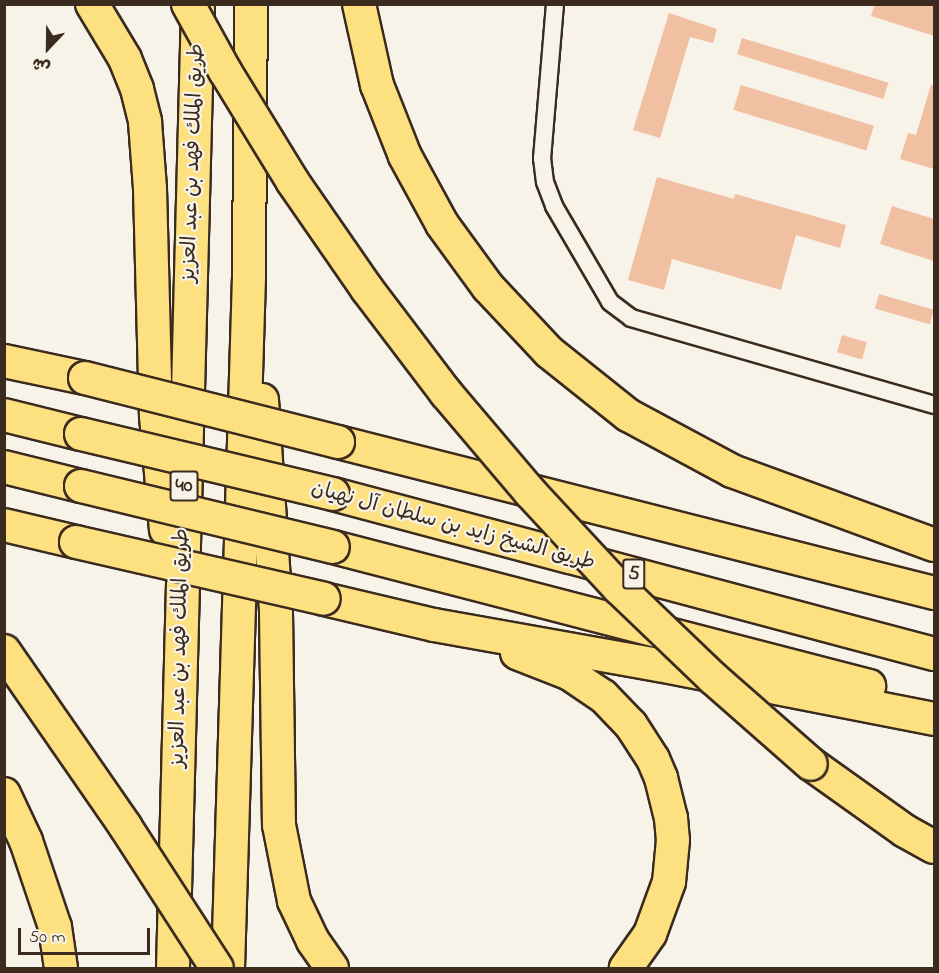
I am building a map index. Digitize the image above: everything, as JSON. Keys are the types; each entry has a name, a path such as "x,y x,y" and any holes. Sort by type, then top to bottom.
{"highway":[{"path":"92,4 125,59 137,90 145,122 150,189 159,459 180,639"},
{"path":"188,4 225,71 293,182 367,289 446,393 530,492 619,588 713,678 811,764 905,831 934,847"},
{"name":"طريق الملك فهد بن عبد العزيز","path":"173,969 198,4"},
{"path":"228,969 249,276 251,4"},
{"path":"359,4 377,85 405,156 442,224 488,287 549,352 628,415 732,471 934,545"},
{"path":"249,276 272,528 279,825 294,902 313,941 332,969"},
{"path":"4,361 84,378 934,593"},
{"name":"طريق الشيخ زايد بن سلطان آل نهيان","path":"4,415 333,494 934,654"},
{"name":"5","path":"4,467 333,547 934,703"},
{"path":"4,525 434,625 659,665 934,719"},
{"path":"434,625 535,659 570,674 617,710 648,750 667,797 671,818 672,861 667,891 658,918 641,950 626,969"},
{"path":"4,651 125,826 217,969"},
{"path":"4,794 26,841 55,927 61,969"}],"street":[{"path":"555,4 542,158 544,182 554,206 610,302 631,318 934,405"}],"building":[{"path":"875,4 934,4 934,36 871,16"},
{"path":"669,13 717,29 713,43 690,37 660,138 633,130"},
{"path":"742,38 888,83 883,99 737,54"},
{"path":"741,85 874,126 866,151 733,110"},
{"path":"931,85 934,86 934,169 900,159 908,133 916,135"},
{"path":"657,177 734,199 735,194 846,225 840,248 796,235 781,290 672,259 664,290 628,280"},
{"path":"892,206 934,219 934,261 880,244"},
{"path":"879,294 934,310 930,324 875,308"},
{"path":"842,335 867,342 862,359 837,352"}]}
